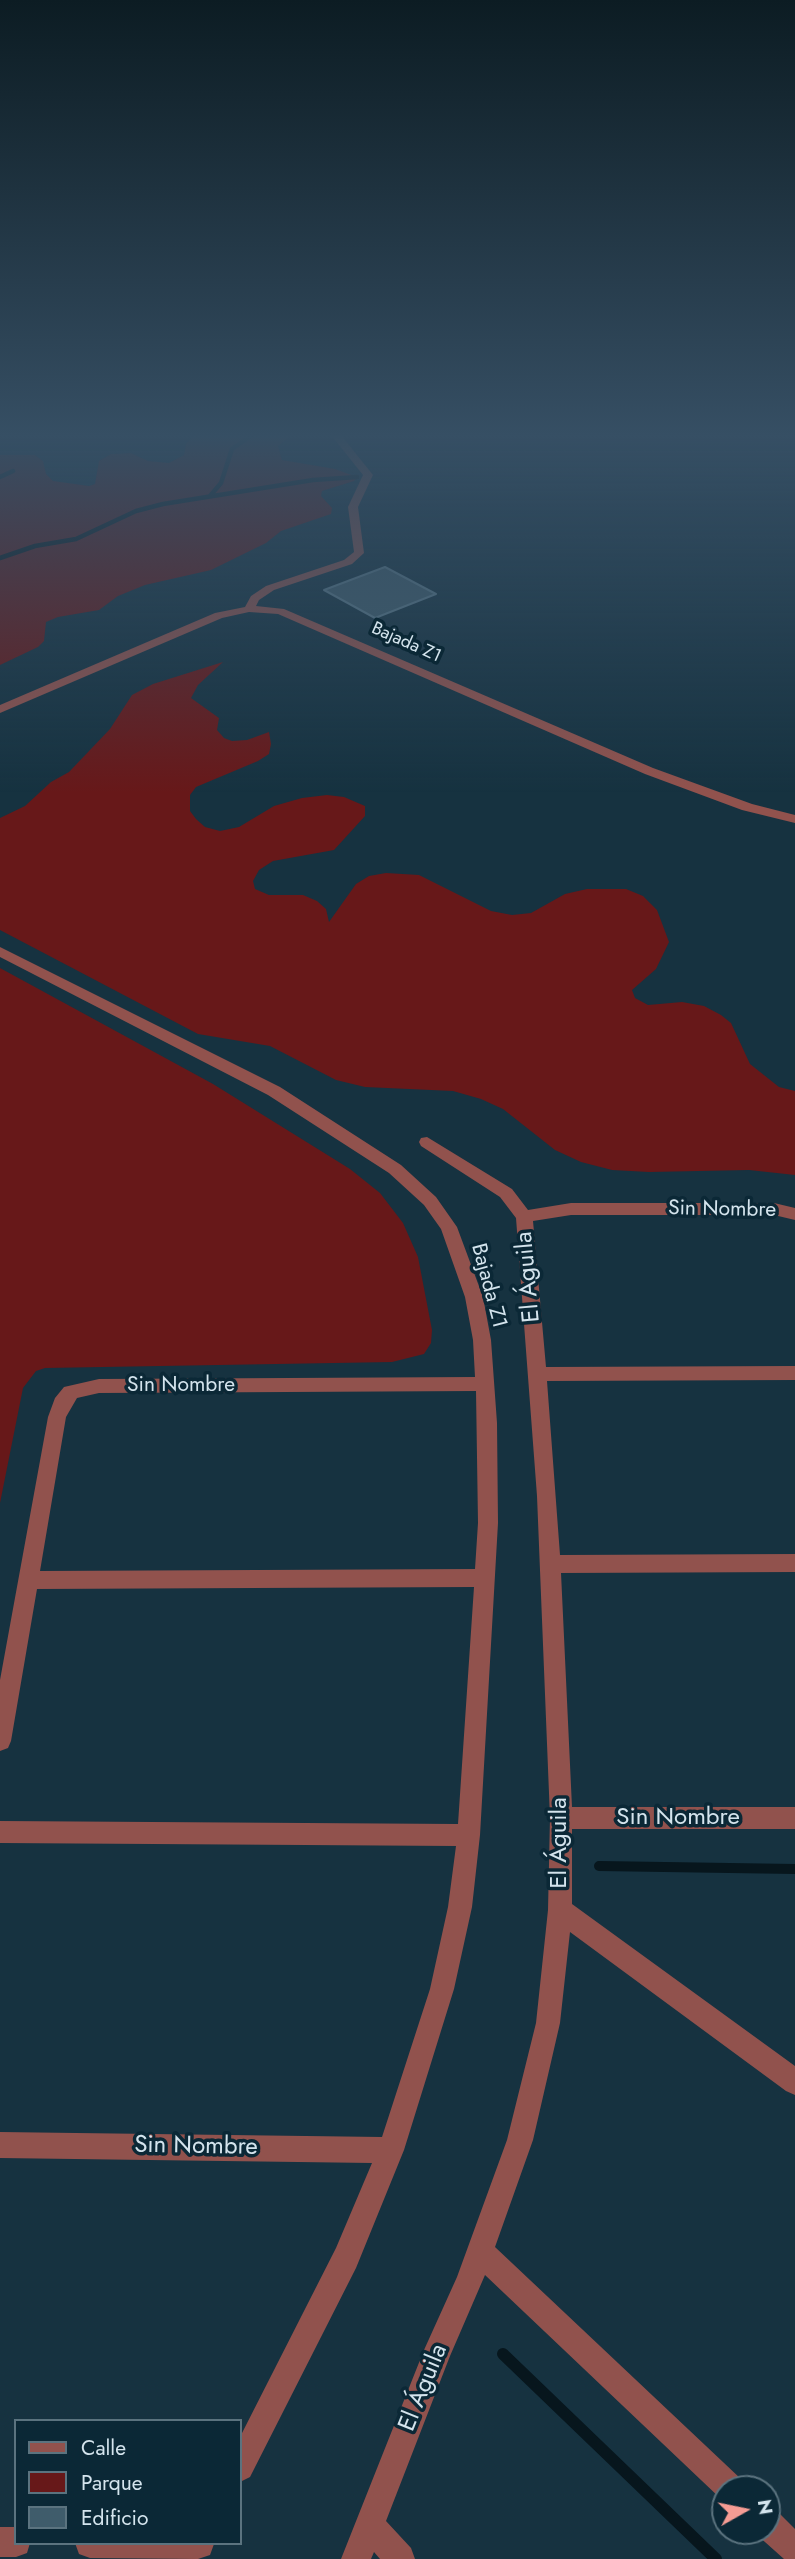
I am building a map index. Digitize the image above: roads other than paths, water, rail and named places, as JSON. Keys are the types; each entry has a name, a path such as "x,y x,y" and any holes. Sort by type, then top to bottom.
{"street":[{"path":"249,609 255,598 270,588 348,562 358,554"},
{"name":"Bajada Z1","path":"0,709 219,615 249,609 280,611 661,775 747,807 795,819"},
{"name":"Bajada Z1","path":"0,951 274,1091 395,1169 430,1201 449,1227 463,1260 474,1297 486,1384"},
{"name":"El Águila","path":"356,2559 480,2252 520,2140 548,2023 560,1910 561,1818 550,1564 524,1217 506,1194 427,1142"},
{"name":"Sin Nombre","path":"524,1217 571,1209 774,1209 795,1214"},
{"path":"537,1374 795,1373"},
{"path":"242,2463 346,2258 391,2150 417,2076 442,1989 460,1907 469,1835 489,1468 486,1384"},
{"name":"Sin Nombre","path":"0,1741 57,1418 62,1403 71,1392 99,1386 486,1384"},
{"path":"550,1564 795,1563"},
{"path":"28,1580 484,1578"},
{"name":"Sin Nombre","path":"561,1818 795,1818"},
{"path":"0,1832 469,1835"},
{"path":"560,1910 795,2082"},
{"name":"Sin Nombre","path":"0,2145 391,2150"},
{"path":"480,2252 716,2475"},
{"path":"369,2525 400,2559"},
{"path":"781,2536 795,2549"},
{"path":"126,2545 197,2549"}],"waterway":[{"path":"0,558 10,554"},
{"path":"599,1866 795,1869"},
{"path":"503,2354 716,2559"}]}
